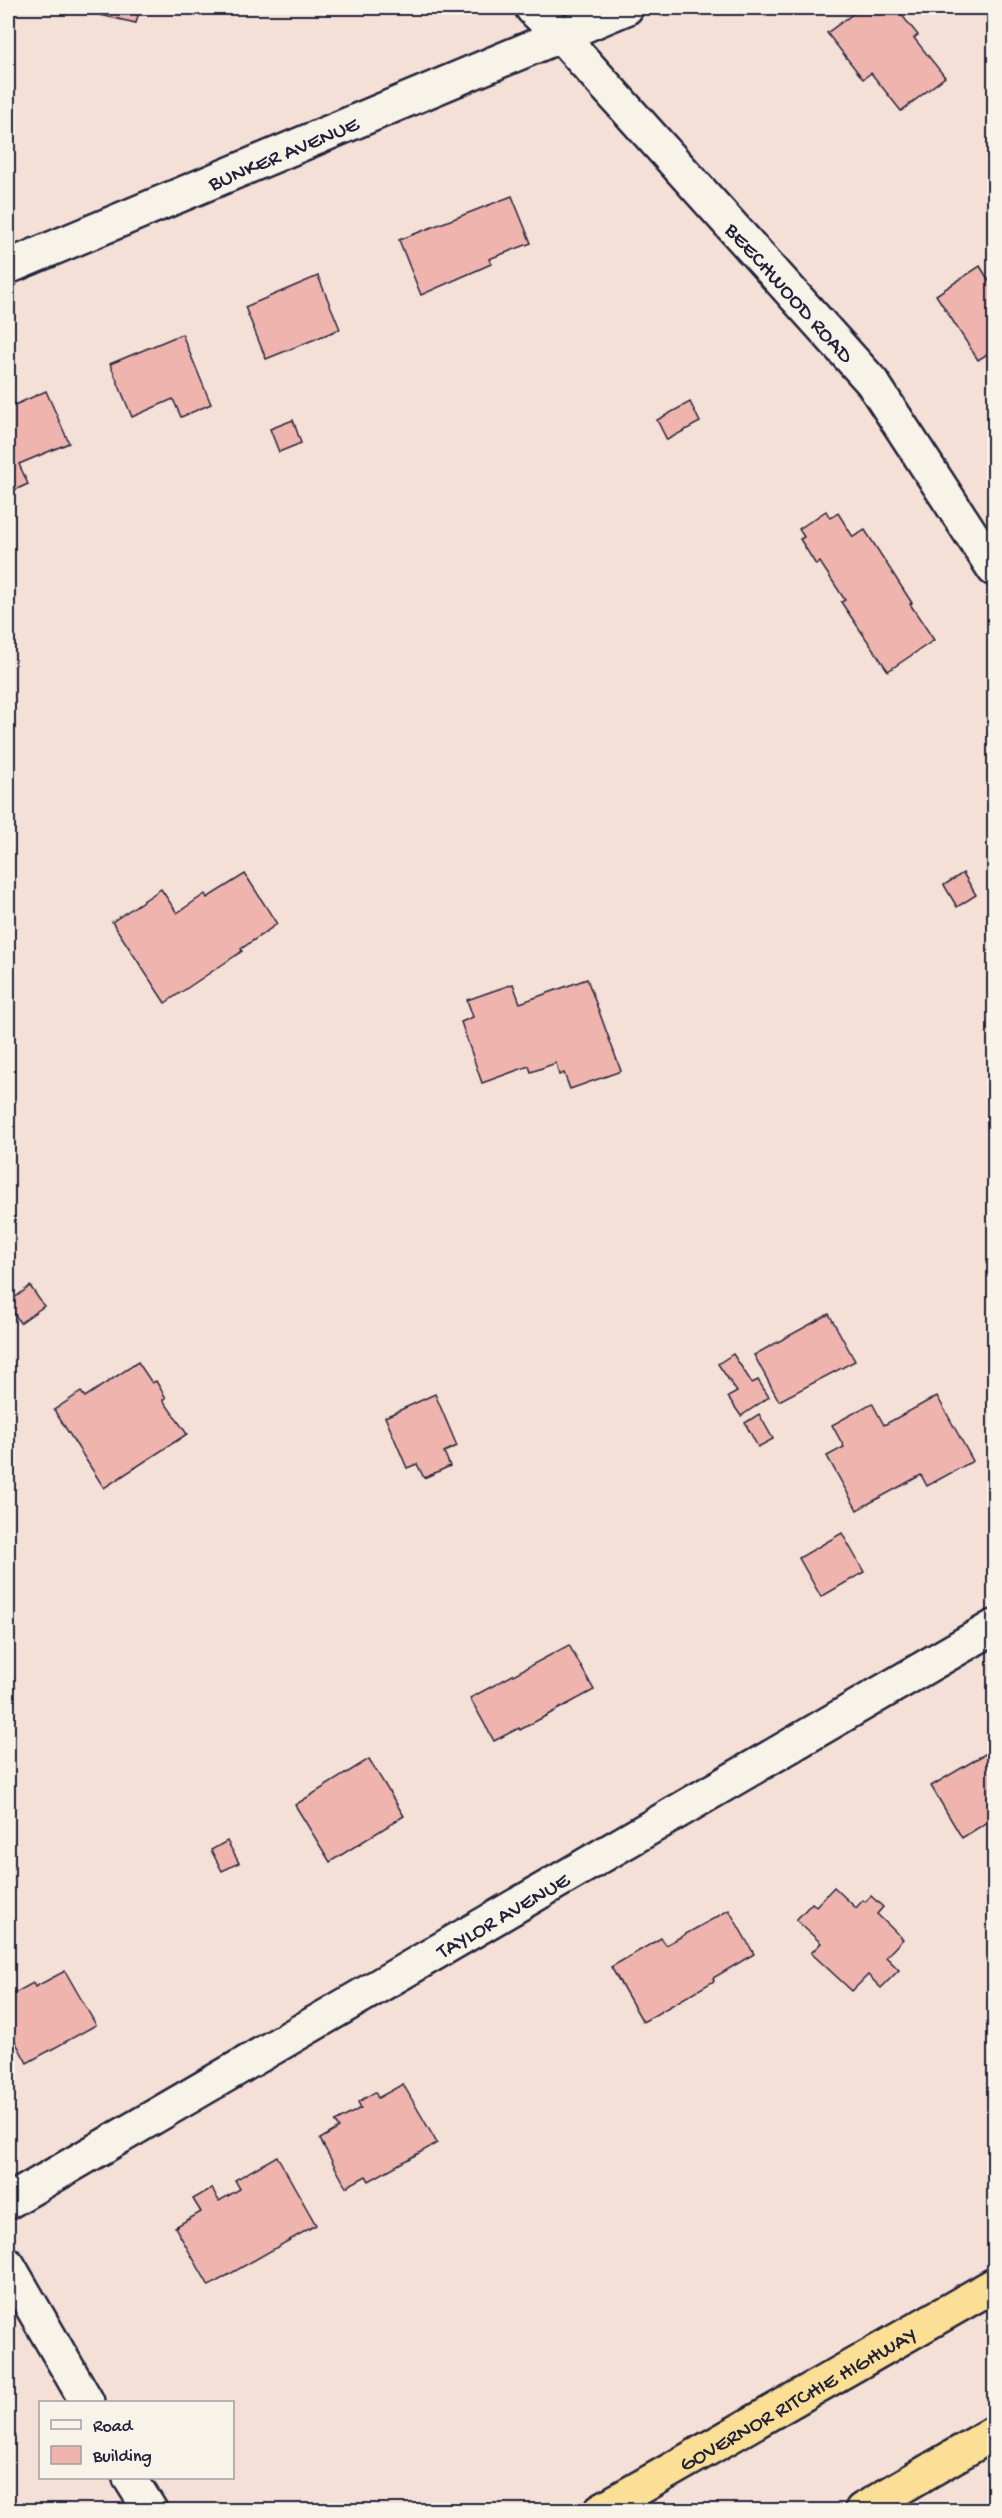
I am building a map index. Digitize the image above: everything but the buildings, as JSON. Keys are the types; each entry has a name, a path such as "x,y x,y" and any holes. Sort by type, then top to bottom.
{"highway":[{"name":"GOVERNOR RITCHIE HIGHWAY","path":"601,2511 994,2285"},
{"path":"862,2511 994,2433"}],"street":[{"name":"BEECHWOOD ROAD","path":"532,8 560,35 872,382 994,569"},
{"name":"BUNKER AVENUE","path":"8,267 626,8"},
{"name":"TAYLOR AVENUE","path":"8,2202 994,1627"},
{"path":"8,2265 86,2401"},
{"path":"131,2479 150,2511"}]}
